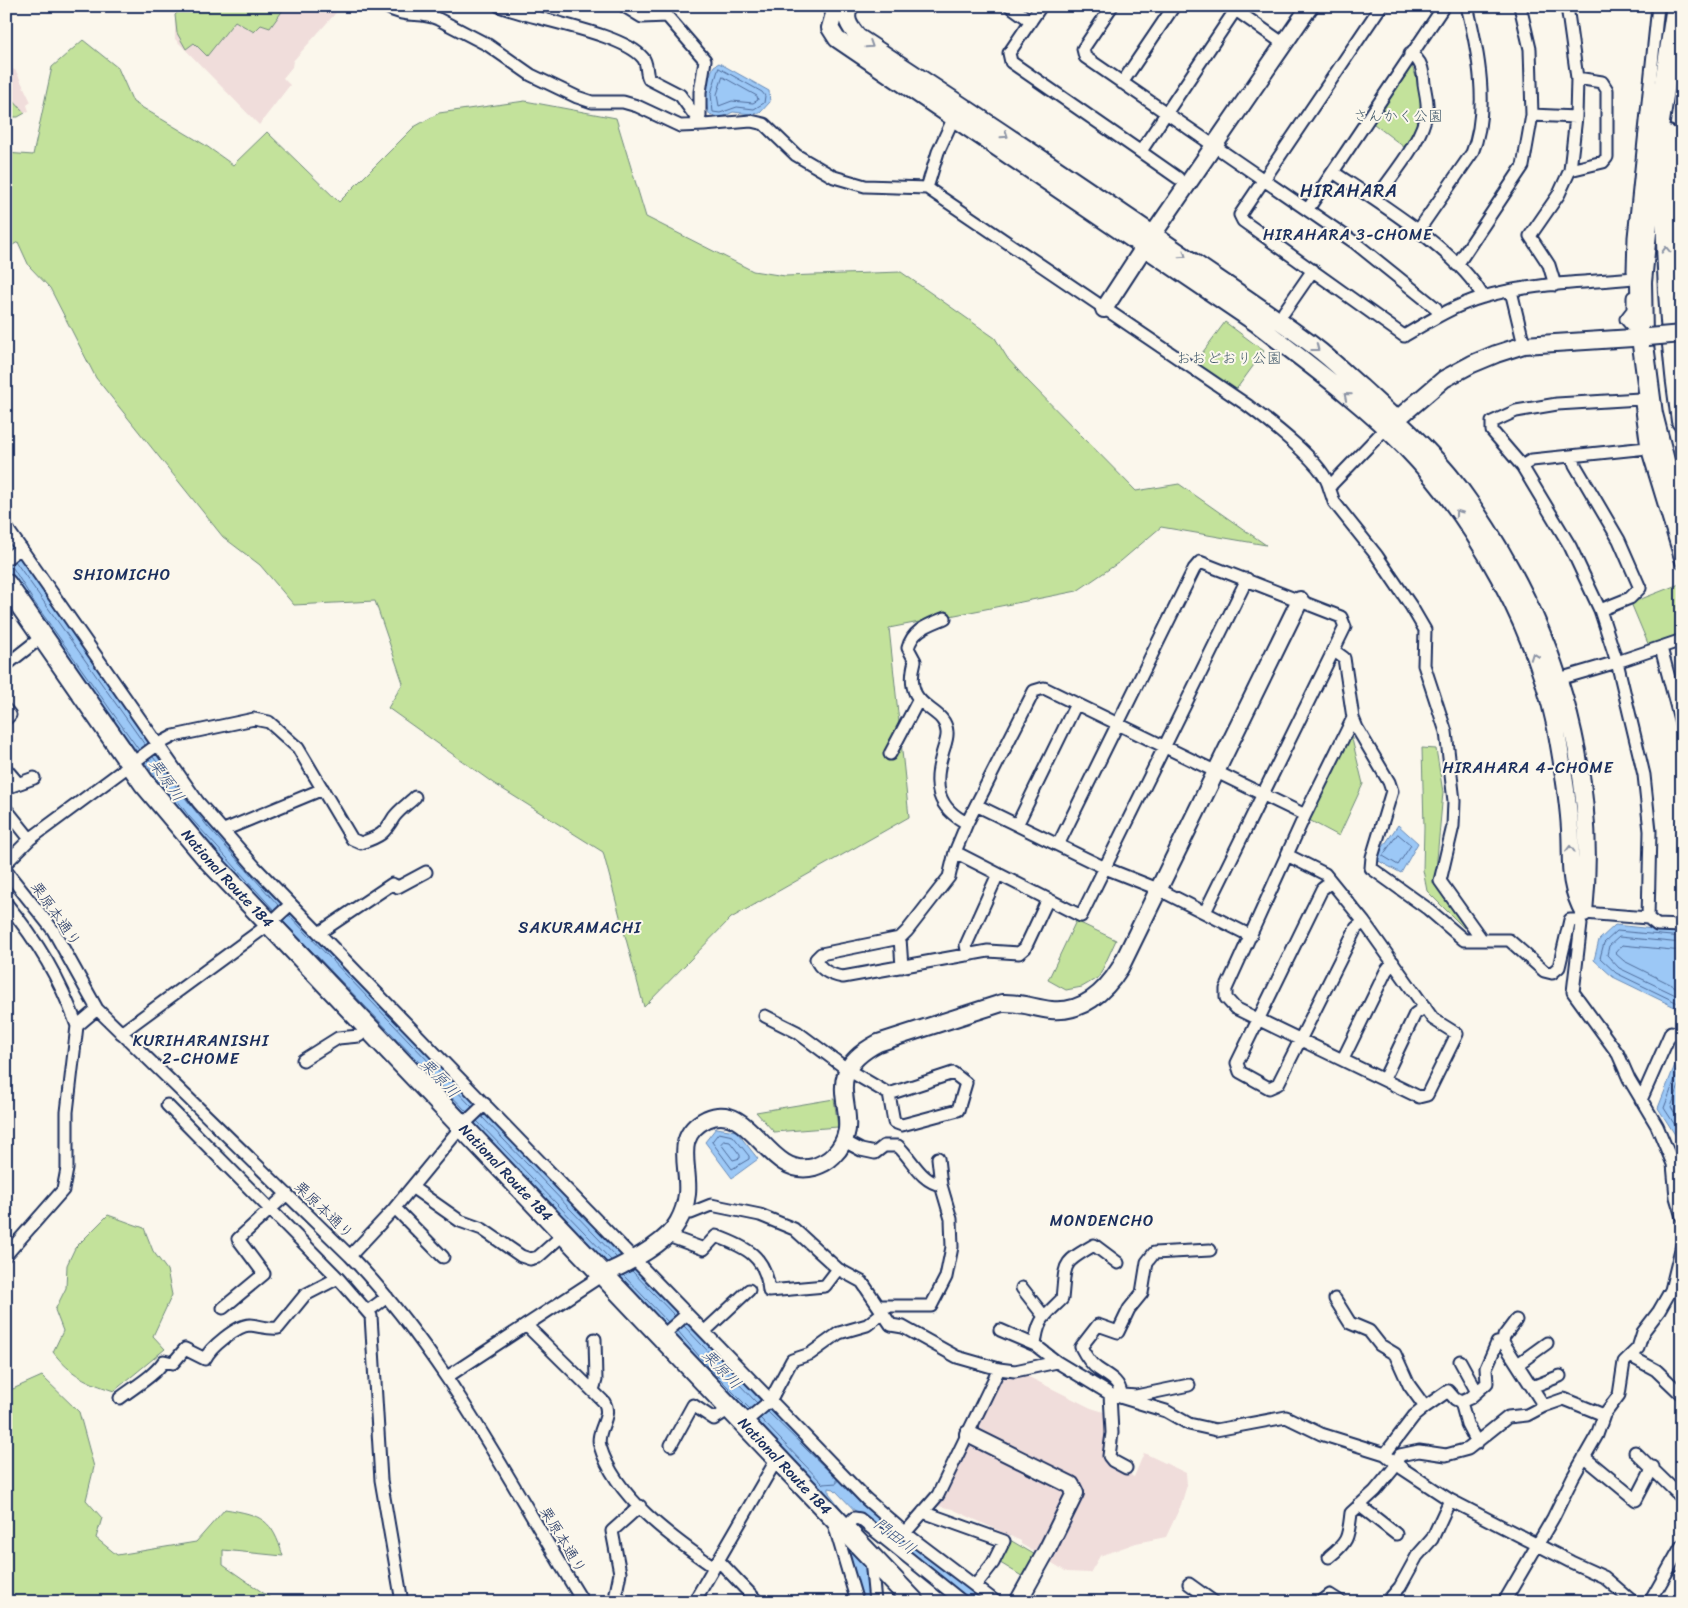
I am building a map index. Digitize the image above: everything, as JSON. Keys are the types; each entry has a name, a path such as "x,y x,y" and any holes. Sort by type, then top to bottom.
{"highway":[{"path":"1678,6 1654,154 1641,282 1652,414 1682,531"},
{"path":"1678,6 1670,87 1666,247 1672,350 1682,421"},
{"path":"1682,153 1680,228 1682,284"},
{"name":"National Route 184","path":"6,584 135,760 144,783 208,859 271,922 369,1028 464,1124 564,1233 608,1273 731,1408 748,1420 778,1457 841,1522 871,1559 914,1602"},
{"path":"1670,1602 1682,1581"}],"street":[{"path":"385,6 401,14 432,16 488,45 531,75 577,97 592,102 623,102 637,106 680,126 701,122 751,121 764,124 796,155 834,176 866,186 927,188 1272,424 1317,466 1328,480 1334,502 1412,606 1425,630 1424,665 1446,732 1453,783 1453,826 1440,881 1482,940"},
{"path":"499,6 516,13 592,32 624,45 643,58 649,79 680,95 701,122"},
{"path":"624,6 642,17 667,16 701,52 705,60 700,92 701,122"},
{"path":"839,6 834,14 830,28 837,39 908,78 1154,235 1316,348 1468,499 1536,615 1559,677 1583,782 1588,873 1584,913"},
{"path":"850,6 847,12 847,23 858,37 954,117 1143,249 1180,270 1257,324 1316,370 1391,424 1477,539 1513,608 1544,684 1563,763 1570,829 1570,876 1578,903 1584,913"},
{"path":"1010,6 1031,21"},
{"path":"1041,6 1009,53 1011,62 1178,178"},
{"path":"1112,6 1083,49 1085,57 1354,242 1436,308 1438,316"},
{"path":"1122,83 1174,6"},
{"path":"1104,309 1310,6"},
{"path":"1381,6 1266,180 1240,215 1243,221 1404,336 1438,316 1483,297 1555,285 1633,278"},
{"path":"1308,209 1410,54 1444,6"},
{"path":"1418,231 1472,153 1476,143 1480,112 1480,75 1476,39 1467,6"},
{"path":"1457,265 1523,166 1532,115 1530,49 1520,6"},
{"path":"1555,285 1549,265 1530,236 1559,194 1570,170 1576,117 1577,78 1567,6"},
{"path":"1645,337 1626,318 1633,310 1634,237 1658,6"},
{"path":"1138,150 1143,148 1167,113 1234,8 1284,44"},
{"path":"1375,200 1419,136 1424,124 1427,108 1423,69 1418,58 1410,54"},
{"path":"1570,170 1602,162 1607,157 1607,90 1602,82 1577,78"},
{"path":"1532,115 1576,117"},
{"path":"927,188 938,152 954,117"},
{"path":"1333,172 1418,231 1477,284 1483,297"},
{"path":"1284,312 1313,270"},
{"path":"1511,291 1524,345"},
{"path":"1329,487 1391,424 1444,379 1472,364 1524,345 1682,334"},
{"path":"1645,337 1636,358 1647,448 1682,563"},
{"path":"1640,399 1557,404 1516,411 1492,422 1492,431 1522,466 1570,546 1600,610 1618,662 1644,775 1650,830 1648,918"},
{"path":"1522,466 1532,460 1647,448"},
{"path":"1572,456 1575,465 1619,540 1640,588 1630,598 1600,610"},
{"path":"6,527 19,550 154,746 198,802 290,905 319,933 629,1260 685,1316 706,1331 767,1403 866,1499 905,1533 996,1602"},
{"path":"6,559 19,550"},
{"path":"1058,845 1119,725 1194,569 1200,562 1342,617 1345,627 1205,912"},
{"path":"955,852 1081,916 1247,579"},
{"path":"447,1377 608,1273 657,1246 668,1236 682,1211 687,1195 684,1163 687,1139 696,1126 708,1119 723,1117 737,1120 749,1128 776,1158 791,1166 806,1169 824,1164 839,1150 844,1141 848,1128 844,1079 851,1062 861,1052 878,1043 1002,1003 1018,1002 1051,1010 1065,1010 1082,1005 1096,997 1110,984 1300,600"},
{"path":"945,618 922,628 911,638 908,648 915,660 911,674 912,689 919,700 943,722 948,732 939,765 937,783 944,805 952,816 967,823"},
{"path":"6,666 43,636"},
{"path":"1544,684 1559,677 1618,662 1682,640"},
{"path":"1661,648 1682,727"},
{"path":"1333,650 1344,658 1353,718 1357,728 1378,761 1392,791 1372,857 1371,868 1428,909 1464,940 1509,940 1544,971 1552,973 1560,967 1570,920 1576,920 1581,924 1573,992 1618,1054 1641,1100 1657,1126 1673,1164 1676,1197 1682,1217"},
{"path":"1048,899 1025,948 1019,953 988,950 843,977 831,975 818,966 816,959 821,954 900,938 949,878 955,852 976,805 1034,691 1044,688 1305,815"},
{"path":"890,754 919,700"},
{"path":"1017,825 1076,704"},
{"path":"6,710 10,715 6,719"},
{"path":"1287,855 1325,874 1364,922 1434,1019 1457,1034 1427,1094 1419,1097 1344,1059 1235,1008 1226,998 1226,989 1305,815 1353,718"},
{"path":"6,863 30,839 154,746 174,736 254,719 269,722 298,748 302,759 323,789 352,839 361,843 376,838 391,826 394,816 415,797"},
{"path":"6,769 18,783"},
{"path":"6,788 34,778"},
{"path":"224,830 323,789"},
{"path":"976,805 1105,868 1158,889 1251,936"},
{"path":"6,808 30,839"},
{"name":"栗原本通り","path":"6,871 53,930 98,1009 350,1256 387,1297 447,1377 583,1602"},
{"path":"319,933 392,884 398,887 426,872"},
{"path":"1570,876 1588,873"},
{"path":"968,955 966,945 998,874"},
{"path":"1331,882 1322,890 1258,1018 1237,1063 1240,1072 1270,1088 1278,1084 1356,928 1364,922"},
{"path":"6,903 27,928 52,967 77,1026 67,1112 68,1169 63,1190 6,1255"},
{"path":"122,1033 271,922 290,905"},
{"path":"1584,913 1648,918 1657,926 1682,926"},
{"path":"900,938 902,967"},
{"path":"1344,1059 1386,971 1393,962"},
{"path":"1384,1079 1415,1014 1425,1007"},
{"path":"77,1026 98,1009"},
{"path":"765,1016 797,1032 848,1070 889,1094 954,1073 966,1083 958,1110 902,1125 894,1122 889,1094"},
{"path":"303,1060 338,1038 359,1036 369,1028"},
{"path":"1641,1100 1671,1032 1682,1036"},
{"path":"167,1105 270,1212 338,1278 368,1310 371,1316 380,1480 402,1602"},
{"path":"350,1256 395,1208 464,1124 483,1105"},
{"path":"844,1141 861,1150 875,1153 884,1146 898,1146 910,1158 922,1176 932,1183 941,1185"},
{"path":"748,1420 767,1403 792,1360 810,1354 840,1333 867,1325 881,1309 931,1306 946,1277 952,1247 951,1219 941,1185 938,1158"},
{"path":"411,1188 460,1221 482,1229 521,1256 538,1257 564,1233"},
{"path":"223,1308 264,1274 238,1239 270,1212 287,1194"},
{"path":"682,1211 691,1213 711,1205 760,1215 794,1229 838,1269 862,1282 891,1325 903,1327 957,1357 999,1369 1015,1371 1057,1362"},
{"path":"395,1208 443,1257"},
{"path":"668,1236 704,1249 716,1236 742,1246 759,1261 768,1274 769,1291 826,1286 838,1269"},
{"path":"1035,1345 1037,1327 1043,1315 1062,1299 1066,1264 1071,1258 1094,1245 1118,1263"},
{"path":"1504,1602 1538,1545 1597,1436 1604,1415 1619,1395 1624,1362 1638,1348 1643,1332 1676,1292 1682,1245"},
{"path":"1126,1468 1108,1456 1117,1395 1120,1388 1107,1373 1098,1369 1081,1347 1098,1325 1118,1332 1129,1309 1142,1293 1146,1262 1154,1253 1210,1250"},
{"path":"120,1398 144,1378 157,1372 164,1361 173,1363 185,1349 205,1359 223,1339 242,1327 249,1325 269,1329 278,1328 305,1294 338,1278"},
{"path":"1022,1288 1043,1315"},
{"path":"706,1331 749,1290"},
{"path":"368,1310 387,1297"},
{"path":"1335,1299 1350,1323 1369,1331 1380,1345 1395,1354 1408,1385 1425,1407"},
{"path":"664,1335 685,1316"},
{"path":"1516,1320 1504,1336 1503,1342 1544,1406"},
{"path":"526,1325 607,1406 607,1414 598,1441 604,1462 640,1506 668,1535 716,1564 758,1602"},
{"path":"1000,1330 1035,1345 1057,1362 1117,1395 1166,1411 1189,1424 1216,1430 1286,1417 1321,1434 1385,1454 1450,1500 1604,1576 1633,1602"},
{"path":"593,1390 596,1380 595,1339"},
{"path":"1461,1402 1487,1383 1486,1368 1498,1343 1503,1342"},
{"path":"1518,1364 1547,1343"},
{"path":"1630,1356 1656,1370 1680,1393"},
{"path":"1460,1361 1477,1392"},
{"path":"905,1533 938,1495 999,1369"},
{"path":"1532,1387 1560,1376"},
{"path":"1117,1395 1136,1396 1189,1385"},
{"path":"1385,1454 1414,1416 1448,1391 1455,1399 1461,1402 1467,1424 1477,1442"},
{"path":"1329,1557 1343,1546 1348,1536 1351,1513 1394,1468 1395,1462 1400,1455 1419,1451 1446,1455 1468,1449 1508,1418 1527,1415 1544,1406 1564,1399 1604,1415"},
{"path":"671,1445 693,1405 714,1419 731,1408"},
{"path":"968,1434 1071,1485 1075,1493 1018,1602"},
{"path":"1635,1452 1653,1467 1682,1498"},
{"path":"694,1602 778,1457"},
{"path":"1584,1457 1636,1500 1653,1467"},
{"path":"1387,1602 1400,1587 1417,1556 1432,1539 1450,1500"},
{"path":"1359,1505 1396,1534"},
{"path":"622,1602 616,1593 620,1573 612,1531 640,1506"},
{"path":"923,1512 1004,1541 993,1563 976,1586"},
{"path":"857,1602 841,1522 854,1518 860,1519 963,1602"},
{"path":"1650,1602 1682,1545"},
{"path":"871,1559 875,1602"},
{"path":"1189,1584 1214,1602"},
{"path":"1321,1602 1330,1595 1341,1602"}],"shaded area":[{"path":"180,6 342,6 293,61 292,67 283,78 290,85 259,125 175,39 175,15"},
{"path":"6,65 16,71 31,102 27,105 29,111 13,118 6,117"},
{"path":"999,1374 1025,1375 1091,1408 1107,1413 1107,1456 1132,1476 1134,1477 1144,1453 1186,1473 1187,1485 1181,1505 1166,1537 1136,1543 1100,1556 1090,1573 1067,1572 1021,1544 1021,1541 952,1509 934,1505"}],"green space":[{"path":"184,6 286,6 270,28 261,25 254,32 235,21 207,56 194,43 186,49 177,33 175,15"},
{"path":"83,40 118,68 133,102 205,145 233,165 267,132 339,202 414,127 439,113 525,101 616,118 646,217 753,271 785,276 901,272 995,338 1008,359 1027,380 1136,491 1179,484 1266,545 1161,527 1121,561 1077,591 889,628 909,817 731,918 644,1007 603,852 493,783 388,708 403,683 375,601 294,605 260,565 223,537 96,378 50,288 29,266 18,242 6,249 6,153 33,155 52,67"},
{"name":"さんかく公園","path":"1409,59 1419,84 1422,117 1404,147 1370,121"},
{"path":"6,93 25,113 18,117 6,117"},
{"name":"おおどおり公園","path":"1225,322 1264,351 1235,391 1194,364"},
{"path":"1682,583 1682,636 1649,646 1631,603"},
{"path":"1351,735 1363,784 1339,836 1309,820"},
{"path":"1422,748 1436,749 1443,792 1435,881 1462,920 1464,928 1427,891 1423,870"},
{"path":"1076,921 1116,940 1099,977 1082,987 1066,990 1048,980"},
{"path":"834,1099 838,1127 774,1132 756,1112"},
{"path":"108,1215 144,1228 153,1251 167,1270 172,1295 153,1336 165,1349 114,1391 80,1377 66,1367 53,1352 63,1331 55,1310 66,1288 67,1265 75,1248"},
{"path":"42,1376 79,1412 94,1467 86,1500 102,1518 96,1538 117,1555 196,1542 225,1509 257,1517 270,1526 283,1556 223,1550 223,1565 272,1599 267,1602 6,1602 6,1392"},
{"path":"1010,1540 1037,1556 1025,1578 997,1561"}],"water":[{"path":"719,63 769,91 770,102 760,113 733,112 721,118 710,115 706,104 706,90 711,71"},
{"path":"6,538 139,729 185,790 422,1047 710,1345 762,1402 991,1602 969,1602 863,1519 834,1489 829,1488 829,1493 848,1517 845,1517 866,1567 872,1602 861,1602 849,1549 831,1500 756,1420 705,1372 672,1333 622,1282 606,1262 601,1259 234,874 183,815 28,602 6,568"},
{"path":"1398,825 1418,843 1401,873 1375,859"},
{"path":"1615,925 1682,932 1681,1010 1613,977 1594,960 1599,940"},
{"path":"1682,1047 1682,1155 1681,1144 1658,1108"},
{"path":"716,1128 736,1131 758,1159 732,1178 705,1142"}],"district":[{"name":"HIRAHARA","path":"1349,191"},
{"name":"HIRAHARA 3-CHOME","path":"1348,234"},
{"name":"SHIOMICHO","path":"122,574"},
{"name":"HIRAHARA 4-CHOME","path":"1528,767"},
{"name":"SAKURAMACHI","path":"580,927"},
{"name":"KURIHARANISHI 2-CHOME","path":"201,1049"},
{"name":"MONDENCHO","path":"1102,1220"}],"water label":[{"name":"栗原川","path":"167,780"},
{"name":"栗原川","path":"440,1078"},
{"name":"栗原川","path":"722,1369"},
{"name":"門田川","path":"895,1536"}]}
